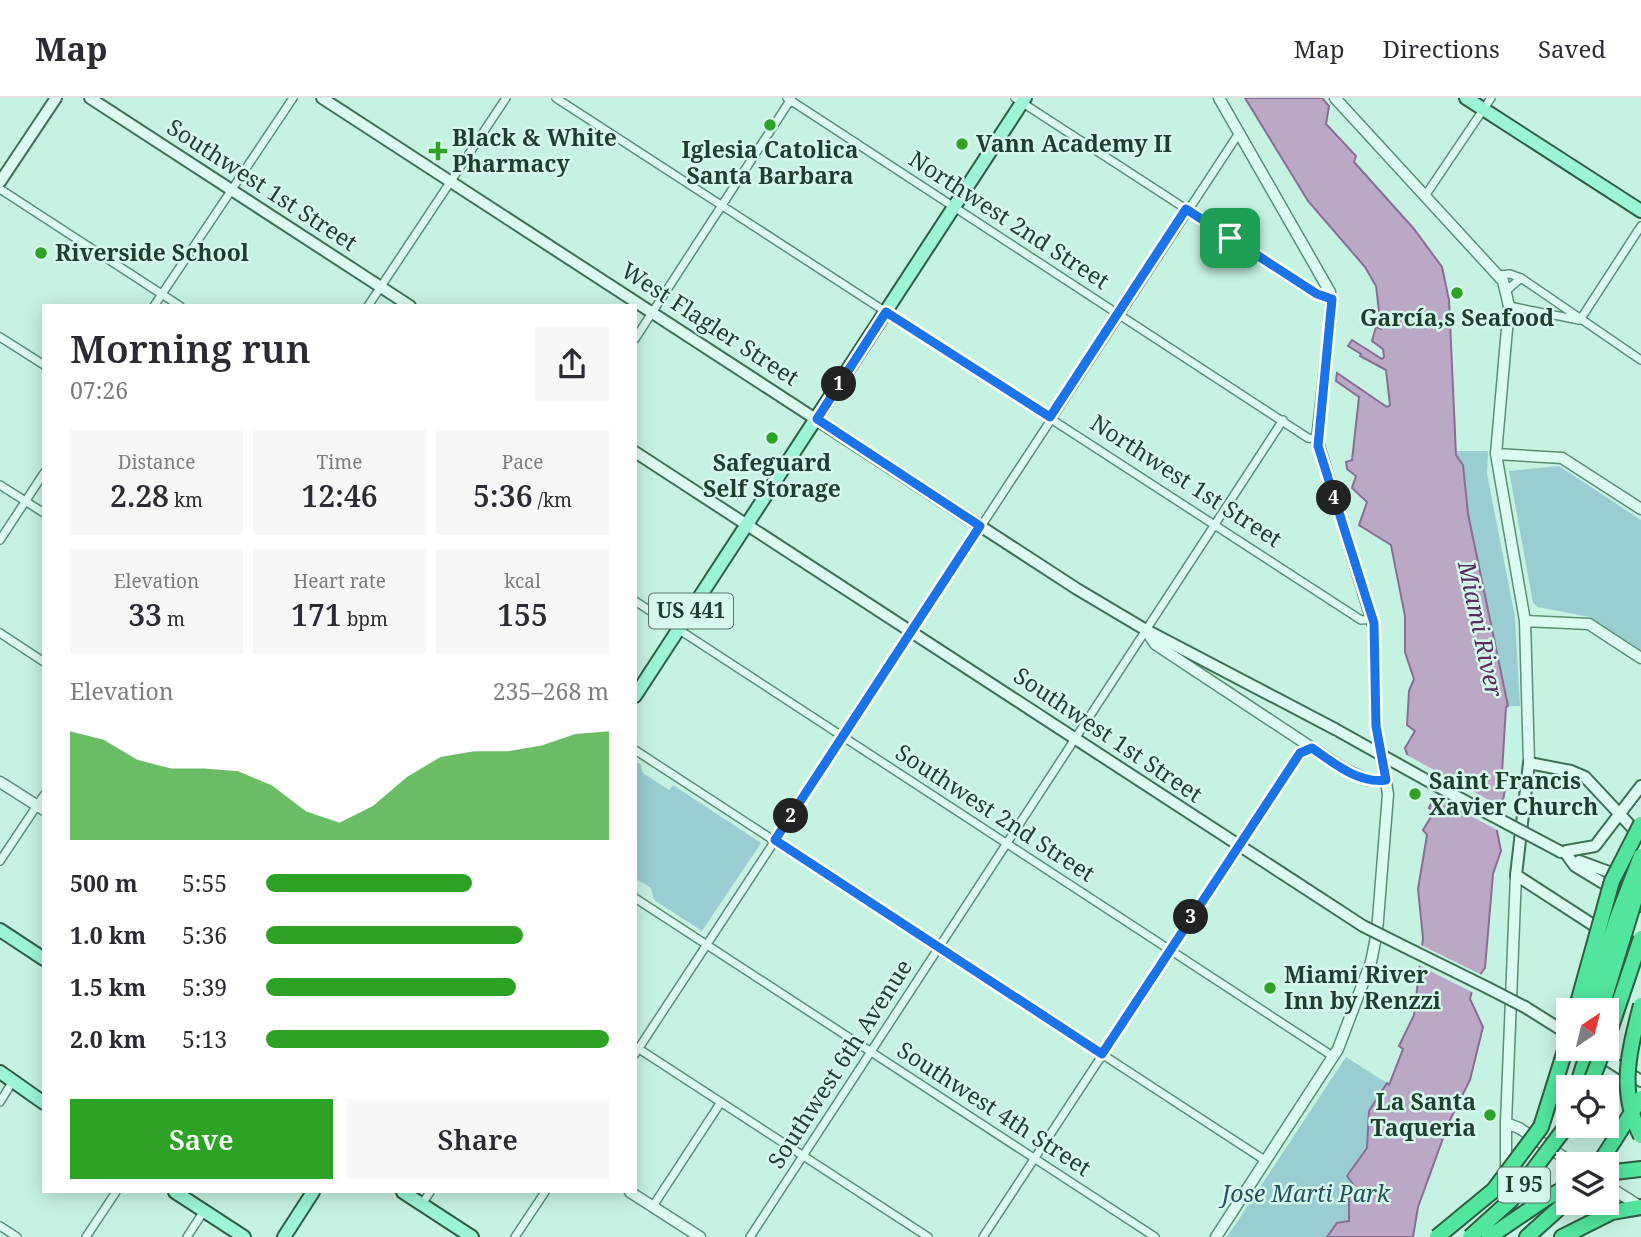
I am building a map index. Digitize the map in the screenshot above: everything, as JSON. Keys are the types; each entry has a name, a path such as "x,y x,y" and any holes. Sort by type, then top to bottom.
{"highway":[{"path":"1579,998 1612,881 1641,824"},
{"path":"1592,998 1617,918 1641,856"},
{"path":"1605,998 1641,881"},
{"path":"1619,1003 1641,938"},
{"path":"1641,1005 1628,1059 1626,1082 1631,1114 1641,1136"},
{"path":"1541,1127 1562,1061"},
{"path":"1437,1237 1494,1191 1541,1127 1559,1097 1571,1061"},
{"path":"1607,1152 1641,1098"},
{"name":"I 95","path":"1470,1237 1511,1200 1558,1138"},
{"path":"1619,1171 1641,1168"},
{"path":"1489,1237 1556,1193"},
{"path":"1562,1237 1612,1212 1641,1207"},
{"name":"I 95","path":"1527,1237 1556,1211"}],"main road":[{"path":"0,182 56,98"},
{"name":"Southwest 1st Street","path":"90,98 407,304"},
{"name":"West Flagler Street","path":"322,98 980,526 1146,630 1564,854 1641,881"},
{"path":"1466,98 1487,104 1641,211"},
{"name":"US 441","path":"637,693 817,419 1021,99"},
{"name":"Southwest 1st Street","path":"637,453 1363,926 1525,1007 1556,1026"},
{"path":"1641,837 1606,798 1579,774 1529,763 1516,875 1641,957"},
{"path":"1564,854 1595,846 1641,786"},
{"path":"1606,798 1619,803 1631,800"},
{"name":"West Flagler Street","path":"1564,854 1575,866 1641,906"},
{"path":"0,930 42,958"},
{"path":"1610,1061 1641,1082"},
{"path":"0,1072 42,1102"},
{"path":"177,1193 244,1237"},
{"path":"284,1237 312,1193"},
{"path":"404,1193 472,1237"}],"street":[{"path":"155,304 293,98"},
{"path":"369,304 506,98"},
{"name":"Northwest 1st Street","path":"556,98 1361,620 1373,619"},
{"path":"1216,1237 1334,1057 1376,946 1388,805 1376,726 1373,619 1317,439 1332,299 1324,279 1219,98"},
{"path":"1335,98 1498,275 1507,290 1509,306 1496,454 1525,621 1529,763"},
{"path":"637,336 790,99"},
{"name":"Northwest 2nd Street","path":"790,99 1308,438 1317,439"},
{"path":"1021,99 1317,294 1332,299"},
{"path":"1425,196 1487,104"},
{"path":"637,1049 1186,209 1239,133"},
{"path":"0,189 177,304"},
{"path":"1580,320 1641,226"},
{"path":"1498,275 1510,274 1521,278 1641,360"},
{"path":"1507,290 1521,278"},
{"path":"1509,306 1580,320"},
{"path":"0,337 42,364"},
{"name":"Southwest 6th Avenue","path":"750,1237 1283,420"},
{"path":"1496,454 1562,458 1641,509"},
{"path":"0,540 42,476"},
{"path":"0,485 42,512"},
{"name":"Southwest 2nd Street","path":"637,602 1334,1057"},
{"path":"1525,621 1589,624 1641,659"},
{"name":"West Flagler Street","path":"1146,630 1155,644 1354,775 1376,781 1386,780"},
{"path":"0,633 42,661"},
{"path":"983,1237 1297,758 1312,748"},
{"path":"637,751 1266,1161"},
{"path":"0,782 40,808 0,861"},
{"path":"1506,1237 1506,1123 1516,875"},
{"name":"Southwest 4th Street","path":"637,899 1155,1237"},
{"path":"637,1051 928,1237"},
{"path":"0,1101 13,1081"},
{"path":"653,1206 721,1102"},
{"path":"1506,1123 1519,1128 1556,1152"},
{"path":"86,1237 115,1193"},
{"path":"422,1204 429,1193"},
{"path":"515,1237 544,1193"},
{"path":"632,1193 700,1237"},
{"path":"1619,1193 1641,1207"},
{"path":"187,1237 204,1211"},
{"path":"0,1226 17,1237"}],"green space":[{"path":"1455,451 1488,451 1487,474 1515,617 1520,706 1508,706 1468,514 1463,465"},
{"path":"1559,466 1641,520 1641,650 1590,617 1538,607 1533,603 1509,471"},
{"path":"637,762 643,773 669,790 673,785 761,843 702,931 654,900 651,888 637,879"},
{"name":"Jose Marti Park","path":"1346,1057 1387,1083 1369,1111 1367,1148 1348,1175 1353,1184 1349,1221 1337,1223 1327,1237 1227,1237"}],"water":[{"name":"Miami River","path":"1245,98 1322,98 1329,106 1326,124 1356,156 1354,162 1414,229 1442,267 1449,300 1456,455 1463,465 1468,514 1508,706 1501,789 1505,790 1497,831 1501,851 1493,874 1485,968 1474,983 1470,999 1483,1027 1470,1080 1449,1122 1418,1207 1413,1237 1327,1237 1337,1223 1349,1221 1349,1191 1353,1184 1347,1176 1367,1148 1369,1111 1387,1083 1389,1085 1403,1049 1399,1046 1414,1015 1423,938 1418,889 1427,835 1423,830 1434,812 1429,808 1436,792 1408,757 1405,748 1415,731 1407,725 1409,691 1414,679 1405,652 1405,616 1391,545 1359,525 1367,502 1352,488 1356,476 1347,469 1346,462 1352,460 1359,397 1336,381 1337,373 1387,407 1390,405 1386,370 1348,346 1352,340 1382,359 1384,357 1383,349 1372,341 1376,327 1381,329 1376,286 1365,267 1308,201"}],"pier":[{"path":"1405,754 1505,809 1503,833 1433,796 1431,788 1405,760"},
{"path":"1419,944 1482,975 1474,993 1416,964"}],"place":[{"name":"Iglesia Catolica Santa Barbara","path":"770,125"},
{"name":"Vann Academy II","path":"962,144"},
{"name":"Black & White Pharmacy","path":"438,151"},
{"name":"Riverside School","path":"41,253"},
{"name":"García,s Seafood","path":"1457,293"},
{"name":"Safeguard Self Storage","path":"772,438"},
{"name":"Saint Francis Xavier Church","path":"1415,794"},
{"name":"Miami River Inn by Renzzi","path":"1270,988"},
{"name":"La Santa Taqueria","path":"1490,1115"}],"route":[{"path":"1186,209 1230,238 1317,294 1332,299 1317,439 1374,623 1376,726 1386,780 1368,780 1354,775 1312,748 1300,753 1102,1054 775,840 980,526 817,419 886,312 1050,417 1186,209"}]}
